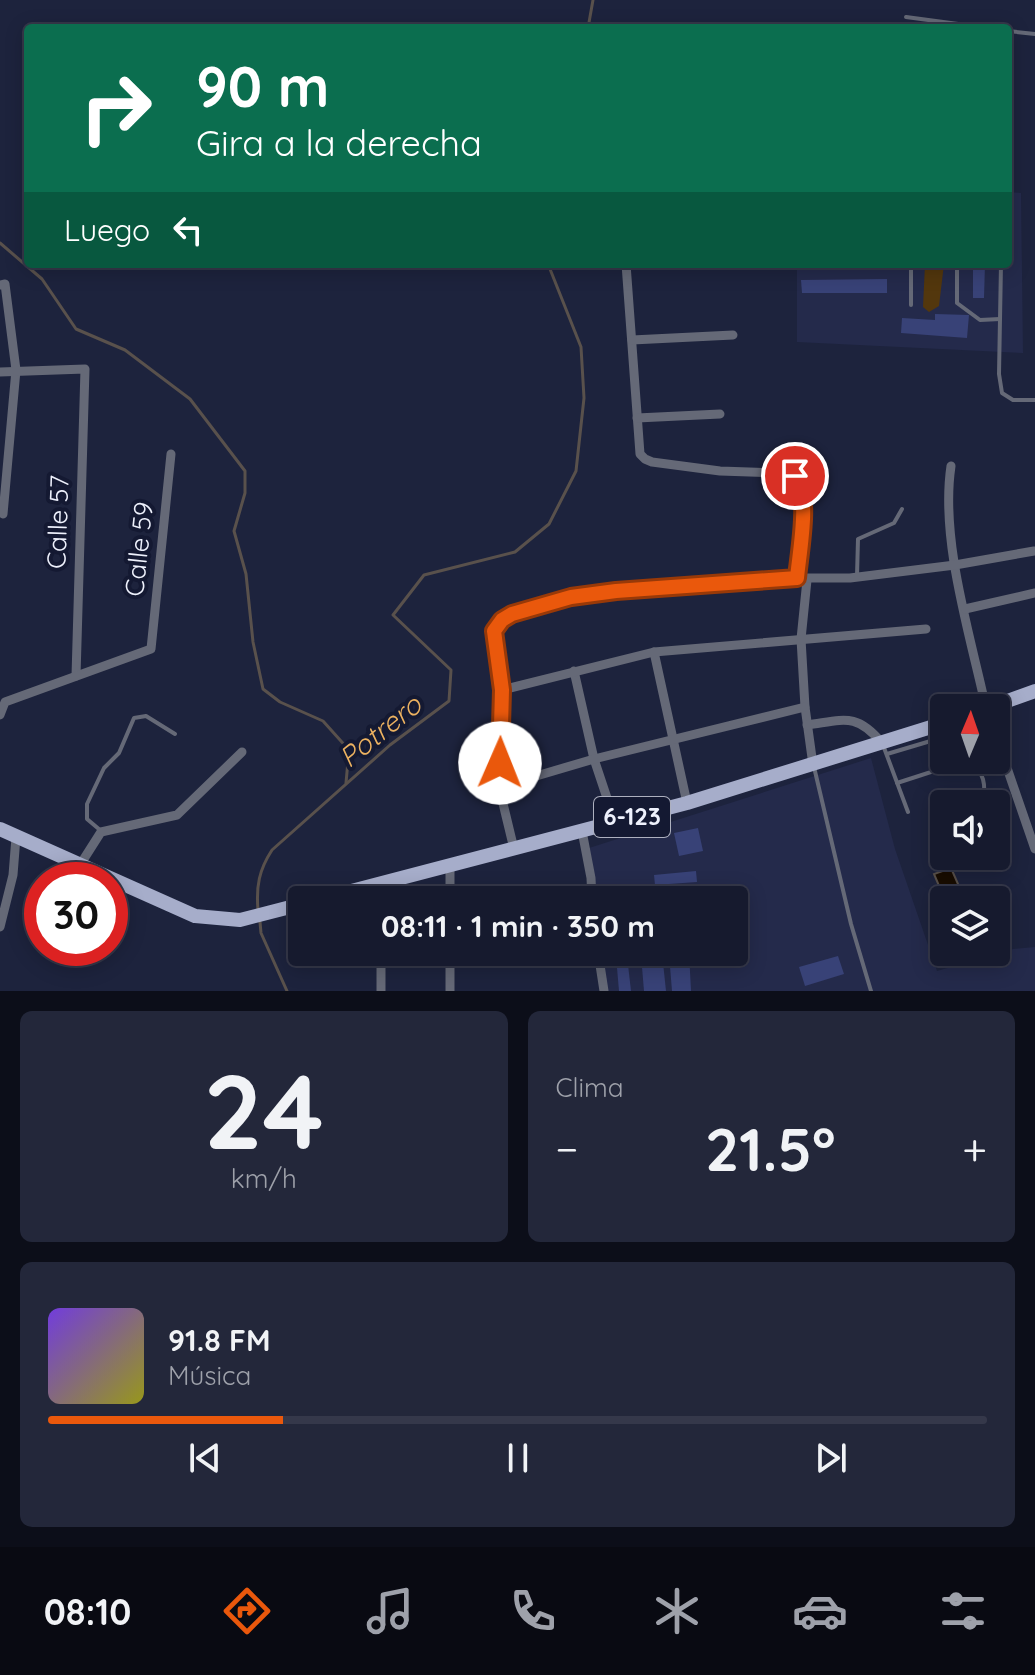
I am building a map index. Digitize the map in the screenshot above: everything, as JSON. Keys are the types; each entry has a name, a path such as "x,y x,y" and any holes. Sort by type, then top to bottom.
{"main road":[{"path":"1010,700 1035,691"},
{"name":"6-123","path":"370,886 884,748 930,729"},
{"path":"0,829 73,862"},
{"path":"128,886 195,916 240,920 288,908"}],"street":[{"path":"626,268 640,454 645,459 720,471 782,473 799,480 803,515 801,639 805,707 813,765"},
{"path":"3,285 16,370 3,514"},
{"path":"632,340 733,335"},
{"name":"Calle 57","path":"16,370 85,369 76,676"},
{"path":"0,372 16,370"},
{"path":"637,418 720,414"},
{"name":"Calle 59","path":"76,676 151,649 171,454"},
{"path":"951,466 947,512 955,565 984,694"},
{"path":"514,849 499,787 502,690 494,631 502,620 512,614 571,597 616,591 858,578 1034,551"},
{"path":"965,609 1035,593"},
{"path":"502,690 654,652 926,629"},
{"path":"654,652 687,803"},
{"path":"574,671 594,759 615,822"},
{"path":"0,715 5,702 76,676"},
{"path":"499,787 594,759 805,707"},
{"path":"807,725 858,721 869,727 884,748"},
{"path":"82,862 101,832 177,815 242,752"},
{"path":"1009,774 1035,849"},
{"path":"582,831 590,886"},
{"path":"0,927 13,875 16,837"},
{"path":"450,865 450,886"},
{"path":"381,966 381,991"},
{"path":"450,966 450,991"},
{"path":"600,966 604,991"}],"lane":[{"path":"906,17 958,24"},
{"path":"1012,31 1035,34"},
{"path":"911,268 911,305"},
{"path":"957,268 957,303 980,320 1000,319"},
{"path":"1001,268 999,374 1002,393 1013,400 1035,400"},
{"path":"858,578 858,539 894,523 902,509"},
{"path":"101,832 87,819 87,804 104,768 125,744 134,718 146,716 175,734"},
{"path":"908,812 884,748 930,740"},
{"path":"897,783 968,760 977,766 983,776 985,790"},
{"path":"813,765 851,924 871,991"}],"shaded area":[{"path":"1012,192 1021,193 1023,353 797,342 797,268 1012,268"},
{"path":"925,268 944,268 939,306 929,312 923,307"},
{"path":"871,758 895,849 930,951 930,966 935,966 937,971 954,966 1010,966 1010,950 1035,947 1035,991 607,991 604,966 748,966 748,886 593,886 589,848"},
{"path":"952,870 959,886 939,886 934,874"}],"building":[{"path":"973,268 985,268 984,298 973,298"},
{"path":"887,279 887,293 802,293 801,280"},
{"path":"935,314 969,315 967,338 901,333 902,318 935,320"},
{"path":"698,828 703,851 679,856 674,833"},
{"path":"696,871 697,882 655,885 654,875"},
{"path":"838,956 844,974 805,986 799,967"},
{"path":"617,966 628,966 631,991 619,991"},
{"path":"642,966 663,966 666,991 644,991"},
{"path":"670,966 690,966 691,991 672,991"}],"waterway":[{"name":"Potrero","path":"589,24 593,0"},
{"path":"0,243 24,264"},
{"path":"29,268 42,279 76,329 125,350 190,399 245,471 245,493 234,531 246,574 253,642 263,689 280,702 323,721 349,750 346,783"},
{"name":"Potrero","path":"258,910 259,878 272,850 390,745 449,701 451,670 393,615 424,575 515,552 549,524 576,471 584,398 581,347 550,268"},
{"name":"Potrero","path":"260,922 261,933 287,991"}],"route":[{"path":"500,763 502,690 494,631 502,620 524,609 571,597 797,578 803,515 799,480 795,476"}]}
